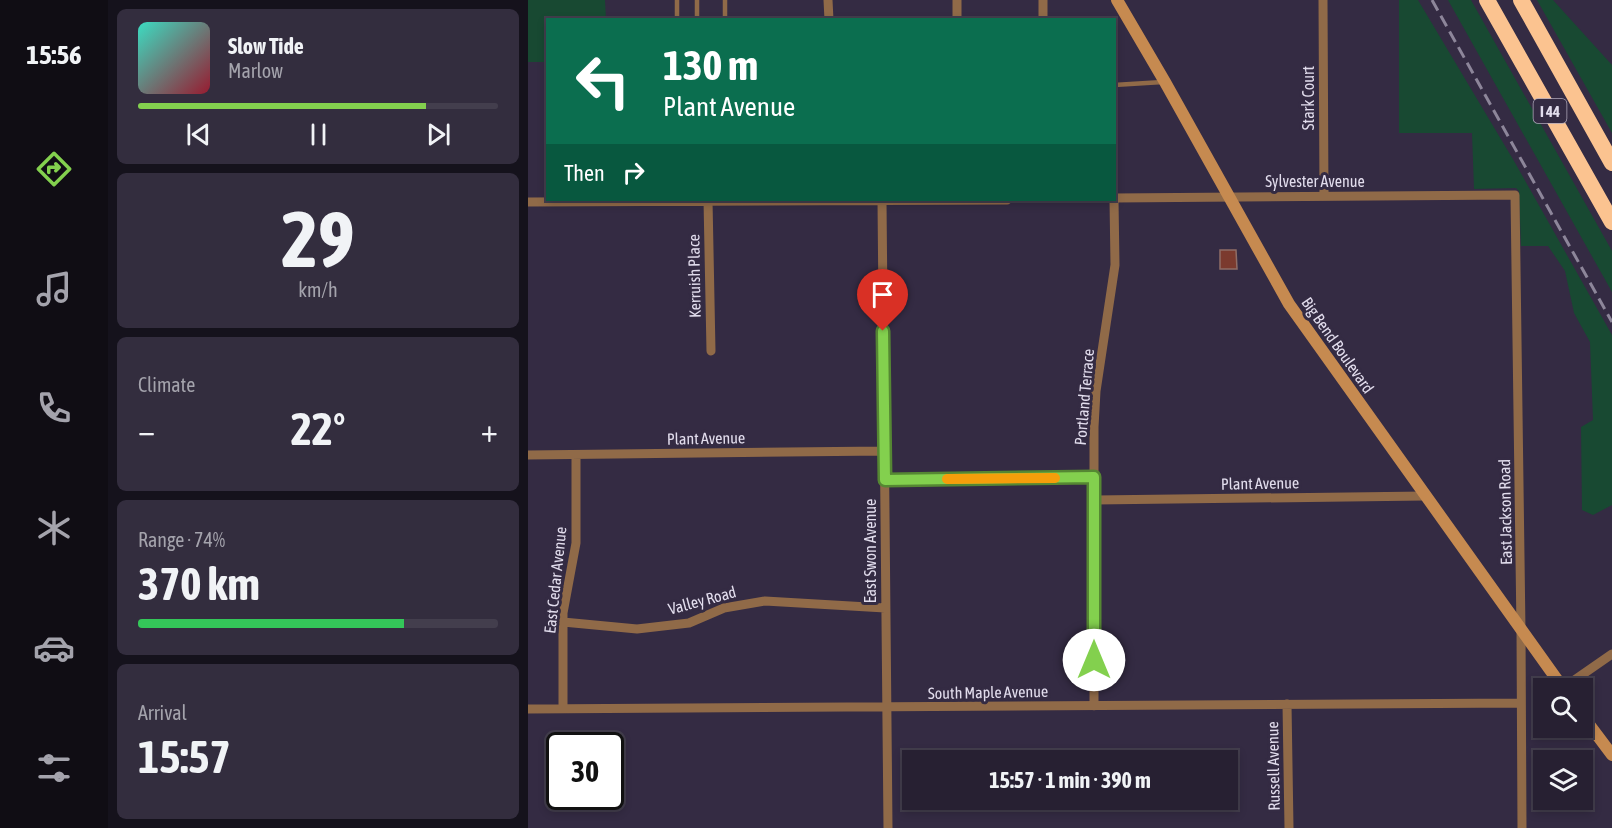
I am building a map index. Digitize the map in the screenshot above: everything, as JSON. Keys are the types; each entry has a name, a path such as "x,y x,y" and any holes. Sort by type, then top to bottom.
{"highway":[{"name":"I 44","path":"1487,0 1612,222"},
{"name":"I 44","path":"1521,0 1612,163"}],"main road":[{"name":"Big Bend Boulevard","path":"1118,0 1289,304 1556,678"},
{"path":"1593,728 1610,748"}],"street":[{"path":"828,0 829,18"},
{"path":"957,0 957,18"},
{"path":"1043,0 1043,18"},
{"name":"Stark Court","path":"1323,0 1324,196"},
{"name":"Sylvester Avenue","path":"1116,199 1515,195"},
{"name":"East Jackson Road","path":"1515,195 1521,630 1521,828"},
{"path":"528,202 604,201"},
{"name":"Kerruish Place","path":"708,201 711,351"},
{"name":"East Swon Avenue","path":"882,201 888,828"},
{"name":"Portland Terrace","path":"1094,706 1094,427 1096,392 1115,265 1114,201"},
{"name":"Plant Avenue","path":"528,455 884,451"},
{"name":"East Cedar Avenue","path":"563,709 562,622 576,543 576,455"},
{"path":"885,480 1094,477"},
{"name":"Plant Avenue","path":"1095,500 1425,496"},
{"name":"Valley Road","path":"562,622 637,629 689,623 724,608 765,601 885,608"},
{"path":"1577,678 1612,654"},
{"name":"South Maple Avenue","path":"528,709 1521,703"},
{"name":"Russell Avenue","path":"1287,704 1288,828"}],"lane":[{"path":"677,0 677,18"},
{"path":"697,0 697,18"},
{"path":"725,0 725,18"},
{"path":"1116,85 1165,82"}],"green space":[{"path":"528,0 605,0 606,18 546,18 546,62 528,62"},
{"path":"1399,0 1418,0 1514,161 1612,335 1612,505 1593,515 1582,510 1581,427 1593,420 1590,342 1574,313 1565,271 1548,246 1521,246 1519,191 1516,188 1474,189 1472,133 1399,133"},
{"path":"1448,0 1471,0 1612,251 1612,292"},
{"path":"1537,0 1553,0 1612,65 1612,133"}],"building":[{"path":"1220,250 1236,250 1237,269 1220,269"}],"railway":[{"path":"1432,0 1612,322"}],"slow traffic":[{"path":"947,479 1055,478"}],"route":[{"path":"883,331 885,480 1094,477 1094,660"}]}
